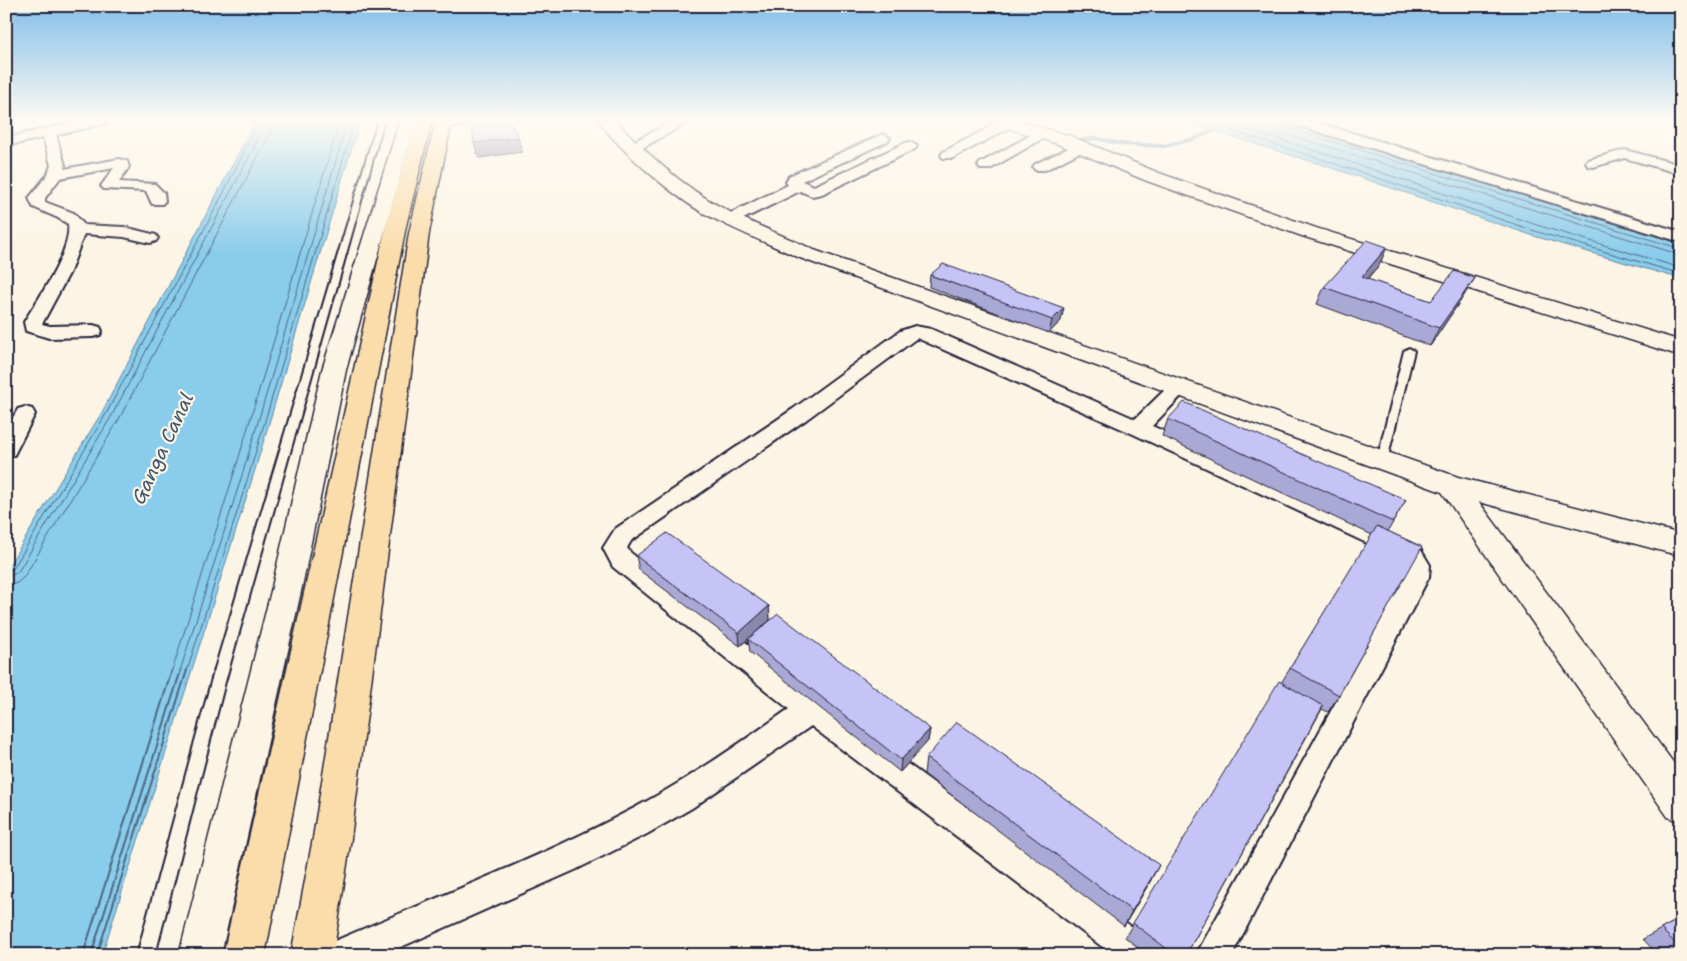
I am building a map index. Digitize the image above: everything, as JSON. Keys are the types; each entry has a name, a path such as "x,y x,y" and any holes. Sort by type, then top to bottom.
{"highway":[{"path":"244,955 396,226 423,165"},
{"path":"312,955 332,838 419,233 434,165"}],"street":[{"path":"58,165 55,175 37,198 38,204 66,216 75,223 78,229 70,255 33,322 33,327 48,332 93,331"},
{"path":"55,175 109,165"},
{"path":"122,165 109,186 150,187 156,193 157,201"},
{"path":"200,955 287,587 334,370 395,165"},
{"path":"652,165 712,210 807,254 1452,485 1681,545"},
{"path":"826,165 792,181 817,191 871,165"},
{"path":"1040,167 1044,165"},
{"path":"1122,165 1309,232 1681,349"},
{"path":"1442,165 1681,237"},
{"path":"1663,165 1681,170"},
{"path":"731,218 800,185"},
{"path":"78,229 124,232 150,238"},
{"path":"1142,955 811,710 622,560 615,548 623,535 800,414 907,335 915,332 924,333 1138,428 1410,554 1418,565 1417,577 1213,955"},
{"path":"1138,428 1180,386"},
{"path":"6,450 25,414"},
{"path":"1452,485 1681,804"},
{"path":"342,955 535,871 638,822 729,767 811,710"}],"lane":[{"path":"146,955 218,682 368,165"},
{"path":"1382,460 1409,350"}],"water":[{"name":"Ganga Canal","path":"232,165 347,165 254,473 102,955 6,955 6,570 102,412"},
{"path":"1323,165 1424,165 1681,244 1681,279 1537,237"}],"building":[{"path":"1367,240 1387,247 1362,277 1431,301 1454,271 1475,278 1439,328 1324,287"},
{"path":"943,264 1064,308 1052,320 930,275"},
{"path":"1184,402 1406,500 1393,522 1168,419"},
{"path":"1377,526 1422,547 1339,695 1290,668"},
{"path":"667,533 769,606 739,633 636,556"},
{"path":"778,614 930,729 901,760 748,639"},
{"path":"1279,681 1323,706 1186,955 1175,955 1133,923"},
{"path":"957,722 1159,865 1132,911 926,758"},
{"path":"1681,918 1681,949 1661,929"}]}
